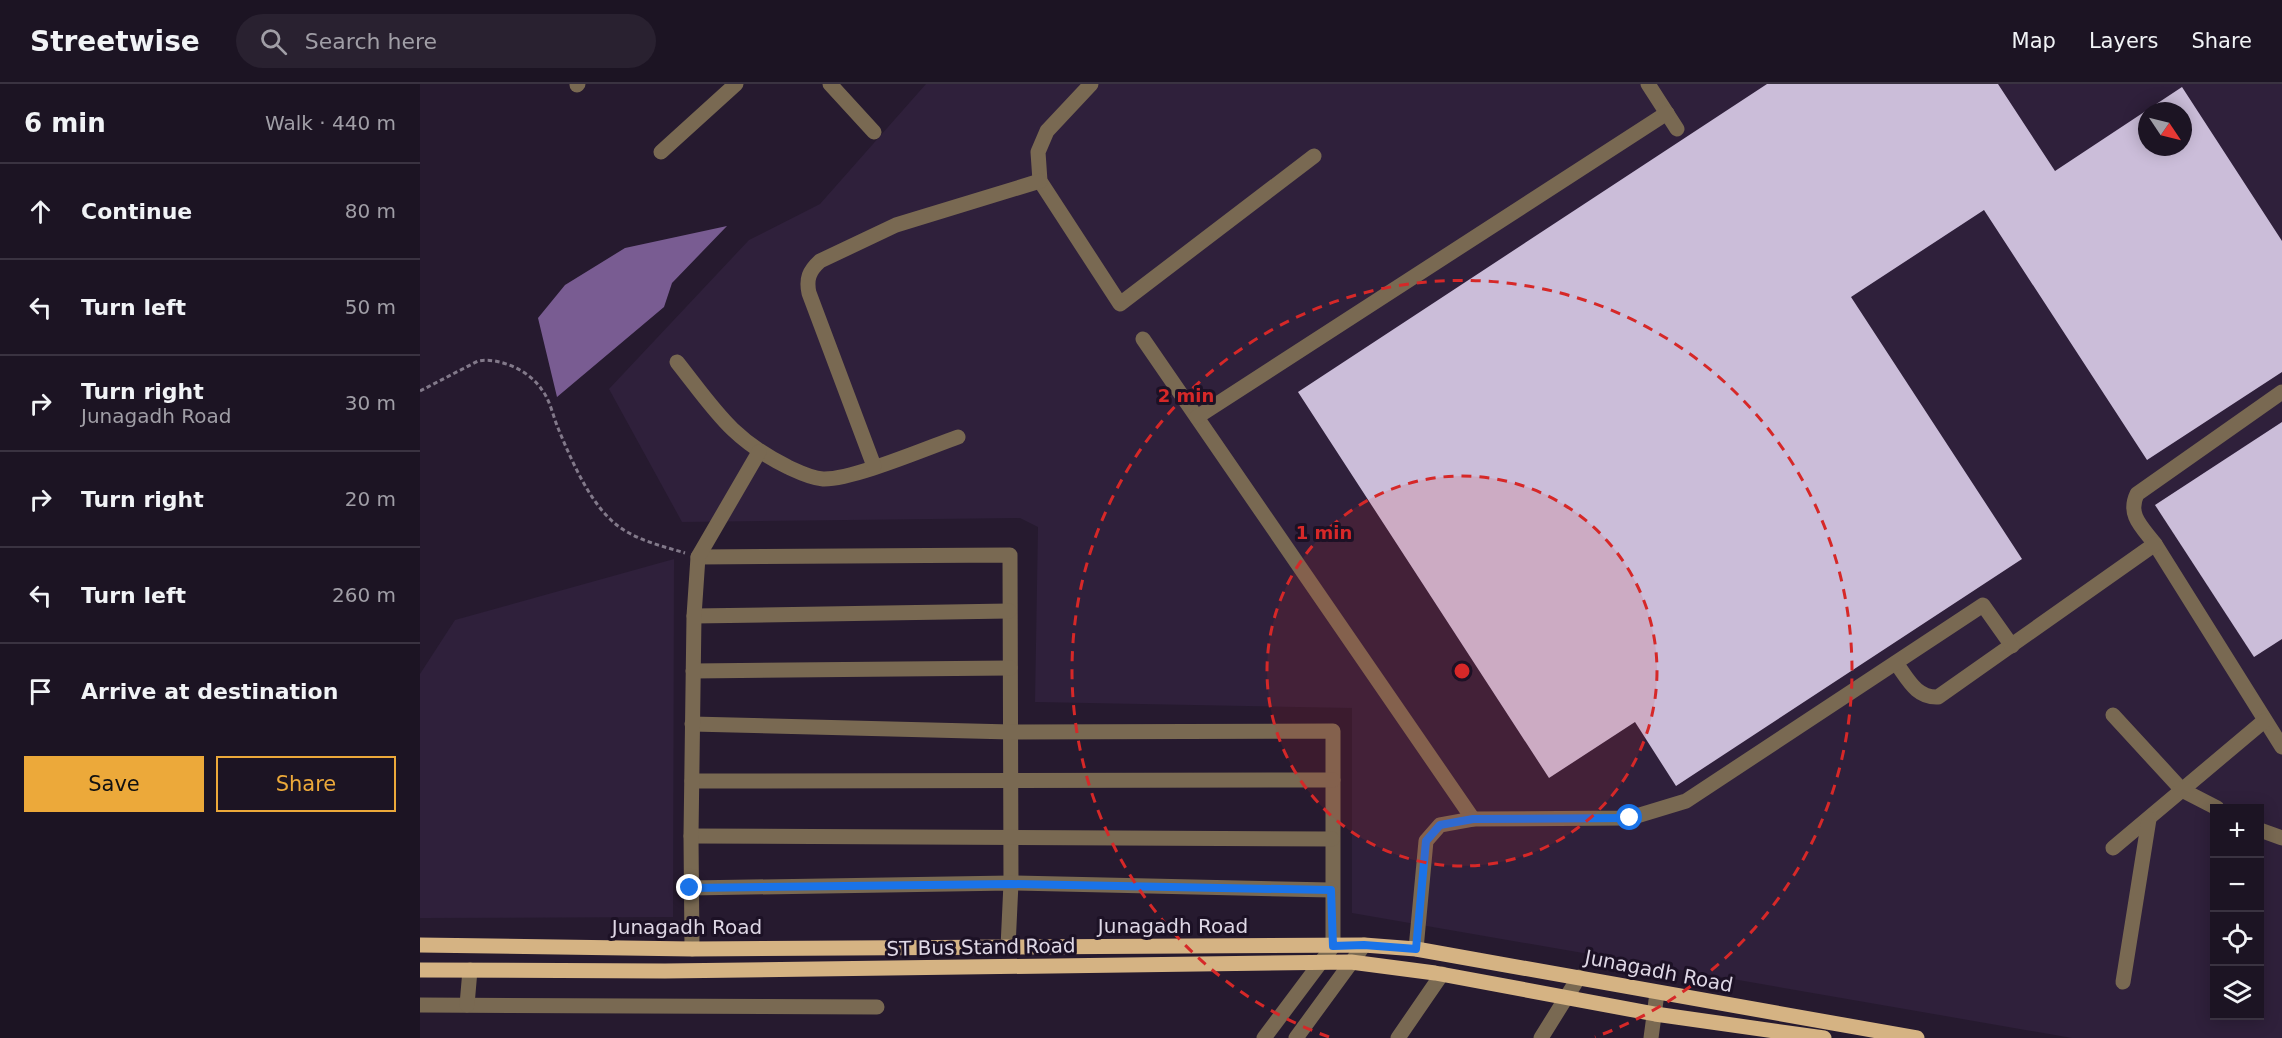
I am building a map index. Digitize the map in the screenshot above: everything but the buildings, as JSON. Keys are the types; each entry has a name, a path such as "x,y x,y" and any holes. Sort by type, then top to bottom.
{"main road":[{"name":"Junagadh Road","path":"420,945 692,949 1364,945 1416,949 1917,1038"},
{"name":"ST Bus Stand Road","path":"420,970 665,972 1270,965 1351,962 1442,974 1655,1014 1824,1038"}],"street":[{"path":"661,152 736,84"},
{"path":"830,84 874,132"},
{"path":"1091,84 1065,109 1047,131 1038,152 1040,181 1120,304 1314,156"},
{"path":"1648,84 1677,129"},
{"path":"1197,417 1667,113"},
{"path":"874,466 809,293 807,282 811,270 820,261 896,225 1040,181"},
{"path":"1143,339 1473,819"},
{"path":"677,362 731,430 759,452 806,475 820,479 874,466 958,437"},
{"path":"2282,392 2137,494 2132,504 2133,514 2155,544 2264,722 2282,747"},
{"path":"692,949 690,888 692,724 694,616 698,557 759,452"},
{"path":"1896,663 1918,693 1927,698 1938,697 2155,544"},
{"path":"698,557 1010,555 1011,884 1008,947"},
{"path":"1416,949 1426,841 1440,825 1473,819 1630,818 1686,801 1983,605 2012,646"},
{"path":"694,616 1009,611"},
{"path":"693,671 1010,668"},
{"path":"2113,715 2182,790 2210,804"},
{"path":"2113,848 2264,722"},
{"path":"692,724 1011,732 1333,731 1331,890 1333,946 1264,1038"},
{"path":"692,782 1333,780"},
{"path":"2122,982 2149,819"},
{"path":"2264,832 2282,838"},
{"path":"691,836 1332,840"},
{"path":"690,888 1011,884 1331,890"},
{"path":"1296,1038 1364,945"},
{"path":"467,1005 470,970"},
{"path":"1398,1038 1442,974"},
{"path":"1541,1038 1579,977"},
{"path":"1651,1038 1657,993"},
{"path":"420,1005 877,1007"}],"path":[{"path":"420,391 478,361 489,359 500,361 530,377 544,392 570,459 608,518 636,537 698,557"}],"shaded area":[{"path":"926,84 2282,84 2282,1038 2072,1038 1352,913 1352,708 1035,702 1038,527 1020,518 682,522 609,389 749,240 820,204"},
{"path":"727,226 672,283 664,307 557,397 538,318 565,285 625,248"},
{"path":"674,559 673,917 420,918 420,674 455,620"}],"route":[{"path":"690,888 1011,884 1331,890 1333,946 1364,945 1416,949 1426,841 1432,831 1440,825 1473,819 1630,818"}]}
